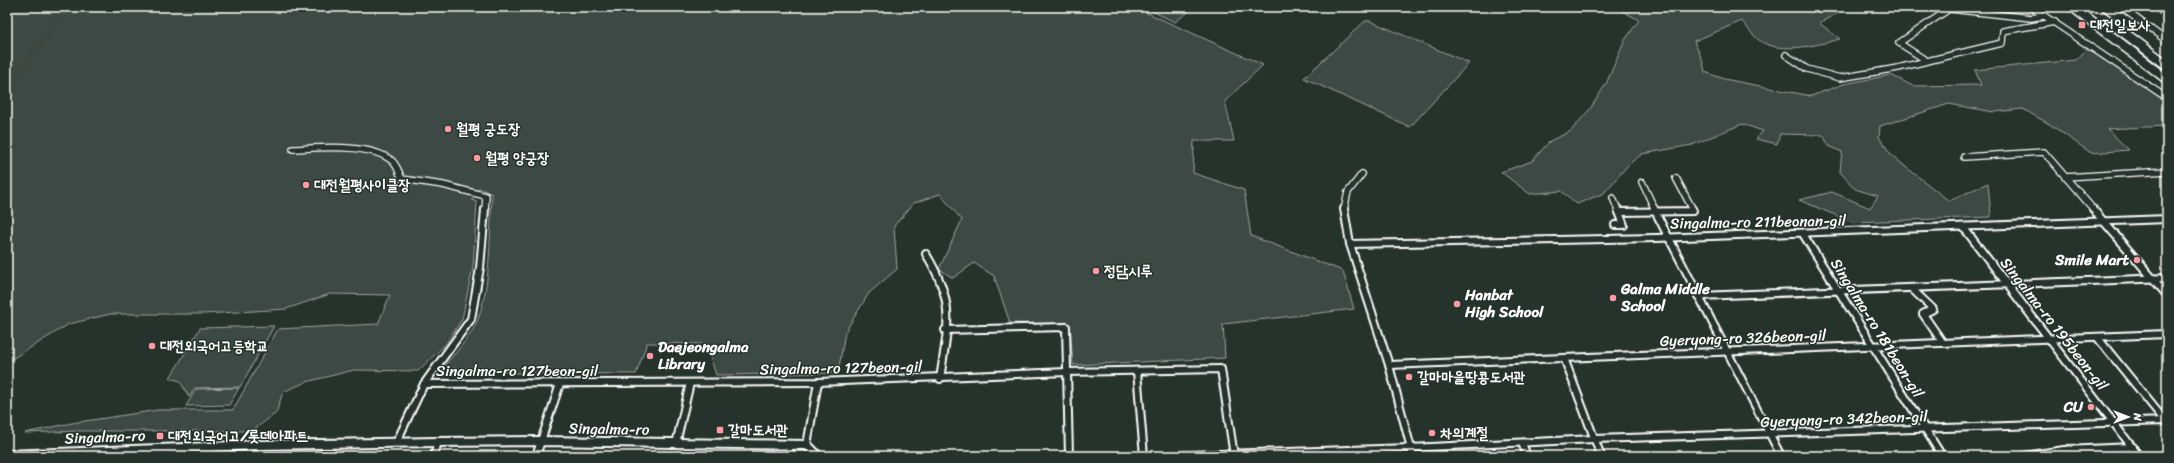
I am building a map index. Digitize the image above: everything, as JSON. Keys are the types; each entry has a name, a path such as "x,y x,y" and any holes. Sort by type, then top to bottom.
{"main road":[{"path":"2073,7 2167,79"},
{"path":"2090,7 2167,64"}],"street":[{"path":"2030,7 2055,22 2167,98"},
{"path":"2121,7 2167,41"},
{"path":"2156,7 2167,15"},
{"path":"1927,61 1899,43 1951,8 2031,18 2044,16"},
{"path":"1786,56 1808,69 1840,78 1898,68 2002,43 2003,31 2012,28 2055,22"},
{"path":"2161,36 2167,36"},
{"path":"293,150 348,148 377,154 392,160 402,179 443,185 486,196 480,268 471,319 456,342 424,384 396,443"},
{"path":"1964,157 2044,152 2167,295"},
{"path":"2065,177 2167,171"},
{"path":"1362,174 1348,192 1344,210 1350,244 1389,365 1413,456"},
{"path":"1619,212 1693,211 1676,178"},
{"path":"1642,182 1667,237 1781,456"},
{"path":"1613,198 1624,225 1615,225"},
{"name":"Singalma-ro 211beonan-gil","path":"1350,244 1447,244 1803,234 2167,219"},
{"name":"Singalma-ro 195beon-gil","path":"1964,228 2139,456"},
{"name":"Singalma-ro 181beon-gil","path":"1803,234 1942,456"},
{"path":"926,254 934,267 946,297 945,330 940,379"},
{"path":"1698,296 2167,278"},
{"path":"1911,288 1932,309 1923,314 1943,343"},
{"path":"945,330 1066,327 1069,456"},
{"name":"Gyeryong-ro 326beon-gil","path":"1389,365 2167,334"},
{"path":"2097,337 2166,421"},
{"path":"1564,358 1601,456"},
{"name":"Singalma-ro 127beon-gil","path":"424,384 818,382 940,379 1067,372 1221,369 1233,455"},
{"path":"1137,371 1144,456"},
{"path":"818,382 807,445 818,456"},
{"path":"676,444 690,383"},
{"name":"Singalma-ro","path":"536,456 560,384"},
{"name":"Gyeryong-ro 342beon-gil","path":"1159,456 1306,454 1594,439 1770,435 2166,421"},
{"name":"Singalma-ro","path":"7,455 260,445 438,442 541,441 807,445"},
{"path":"434,456 438,442"},
{"path":"1522,443 1527,456"},
{"path":"788,456 790,445"},
{"path":"2024,456 2064,450 2133,447"}],"shaded area":[{"path":"7,7 1134,7 1263,65 1225,101 1234,141 1194,141 1193,173 1244,190 1251,236 1343,271 1354,309 1223,324 1225,358 1073,365 1070,324 1010,323 994,276 974,263 953,278 939,269 962,220 940,194 914,203 894,226 897,269 869,293 845,332 838,373 716,375 706,344 647,343 636,374 508,373 490,367 442,369 467,339 478,319 482,305 488,274 492,194 479,188 472,200 477,202 473,267 462,319 446,344 418,371 354,370 306,382 283,392 276,413 252,431 81,431 25,433 72,423 158,410 233,410 278,329 378,324 390,295 330,294 286,309 204,314 110,314 69,324 7,362"},
{"path":"1143,7 1195,7 1175,22"},
{"path":"1615,7 1843,7 1840,12 1819,23 1840,39 1821,44 1788,48 1767,45 1756,38 1742,21 1694,41 1703,62 1705,72 1724,79 1811,96 1844,84 1891,75 1913,86 1981,85 1975,70 2076,60 2087,49 2142,82 2167,101 2167,126 2107,129 2129,150 2091,153 2051,125 2023,109 1994,112 1949,104 1880,126 1879,137 1892,156 1949,201 1988,183 1991,217 1852,222 1799,200 1832,192 1870,208 1878,196 1855,189 1840,172 1842,152 1829,146 1823,135 1780,134 1777,144 1756,139 1763,131 1742,124 1692,145 1642,154 1629,164 1604,193 1577,204 1561,191 1530,194 1501,172 1532,161 1550,141 1571,131 1590,109 1606,84 1625,40 1639,20"},
{"path":"1365,21 1370,21 1469,63 1410,127 1304,78"},
{"path":"274,326 240,387 195,388 189,397 180,381 170,378 200,328"},
{"path":"239,388 229,405 186,406 196,389"}],"tunnel":[{"path":"7,26 17,7"},
{"path":"7,90 52,27 62,7"}],"place":[{"name":"대전일보사","path":"2082,25"},
{"name":"월평 궁도장","path":"448,129"},
{"name":"월평 양궁장","path":"477,158"},
{"name":"대전월평사이클장","path":"306,185"},
{"name":"Smile Mart","path":"2137,260"},
{"name":"정담시루","path":"1096,271"},
{"name":"Galma Middle School","path":"1613,298"},
{"name":"Hanbat High School","path":"1457,304"},
{"name":"대전외국어고등학교","path":"152,346"},
{"name":"Daejeongalma Library","path":"650,356"},
{"name":"갈마마을땅콩도서관","path":"1409,377"},
{"name":"CU","path":"2091,407"},
{"name":"갈마도서관","path":"720,430"},
{"name":"차의계절","path":"1432,433"},
{"name":"대전외국어고/롯데아파트","path":"160,436"}]}
